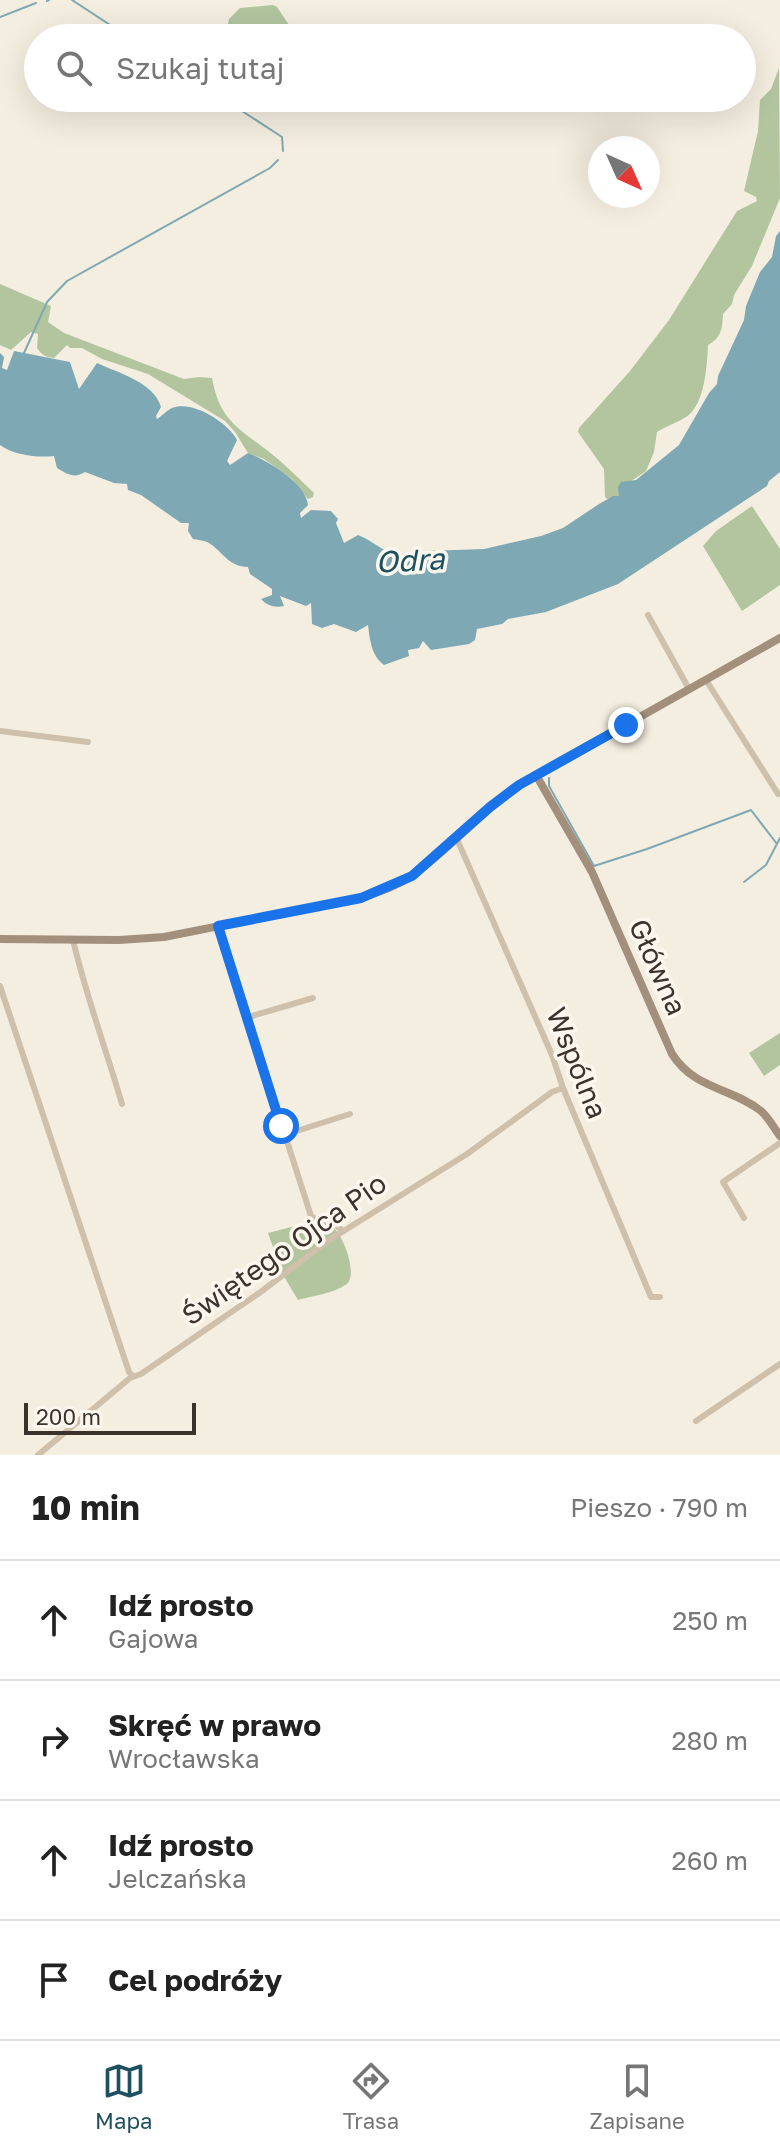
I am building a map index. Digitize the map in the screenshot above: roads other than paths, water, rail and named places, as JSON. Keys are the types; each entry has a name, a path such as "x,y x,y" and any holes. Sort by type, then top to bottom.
{"main road":[{"path":"0,939 158,937 371,895 412,876 490,807 536,775 780,638"},
{"name":"Główna","path":"536,775 592,872 680,1066 698,1080 758,1109 780,1136"}],"street":[{"path":"648,615 689,689"},
{"path":"706,680 778,794"},
{"path":"0,731 88,742"},
{"name":"Wspólna","path":"456,837 552,1055 651,1297 660,1297"},
{"path":"218,926 311,1216 318,1221 330,1222 344,1231"},
{"path":"73,940 85,992 96,1016 122,1104"},
{"path":"0,986 129,1372 133,1376"},
{"path":"245,1018 313,998"},
{"name":"Świętego Ojca Pio","path":"38,1455 133,1376 147,1370 240,1307 344,1231 467,1154 552,1092 563,1088"},
{"path":"284,1135 350,1114"},
{"path":"744,1218 723,1182 780,1143"},
{"path":"696,1421 780,1364"}],"water":[{"name":"Odra","path":"780,231 780,472 767,486 618,584 546,612 477,629 475,640 469,644 431,650 423,641 419,648 408,650 409,656 384,665 374,652 368,625 356,632 334,624 322,628 312,624 311,603 306,606 280,596 284,606 275,607 266,603 261,599 272,595 272,589 250,574 248,567 230,561 207,542 193,539 188,531 189,523 181,523 141,495 128,490 127,484 114,483 85,472 71,475 57,468 54,456 26,455 0,445 0,353 4,357 2,368 7,370 14,351 70,362 79,389 97,363 134,379 151,391 161,407 157,419 180,406 199,410 218,420 237,440 227,461 230,465 248,453 275,467 293,481 306,497 308,505 300,513 301,518 311,510 331,511 338,519 336,523 344,543 358,535 387,551 412,559 425,551 484,549 541,536 563,528 613,496 619,496 621,482 636,480 679,445 717,384 760,272 772,257"}],"waterway":[{"path":"72,0 109,24"},
{"path":"0,17 36,3"},
{"path":"244,112 282,137 283,151"},
{"path":"24,353 47,302 67,281 270,168 278,160"},
{"path":"549,778 549,786 594,866 751,810 777,844"},
{"path":"744,882 766,865 780,838"}]}
